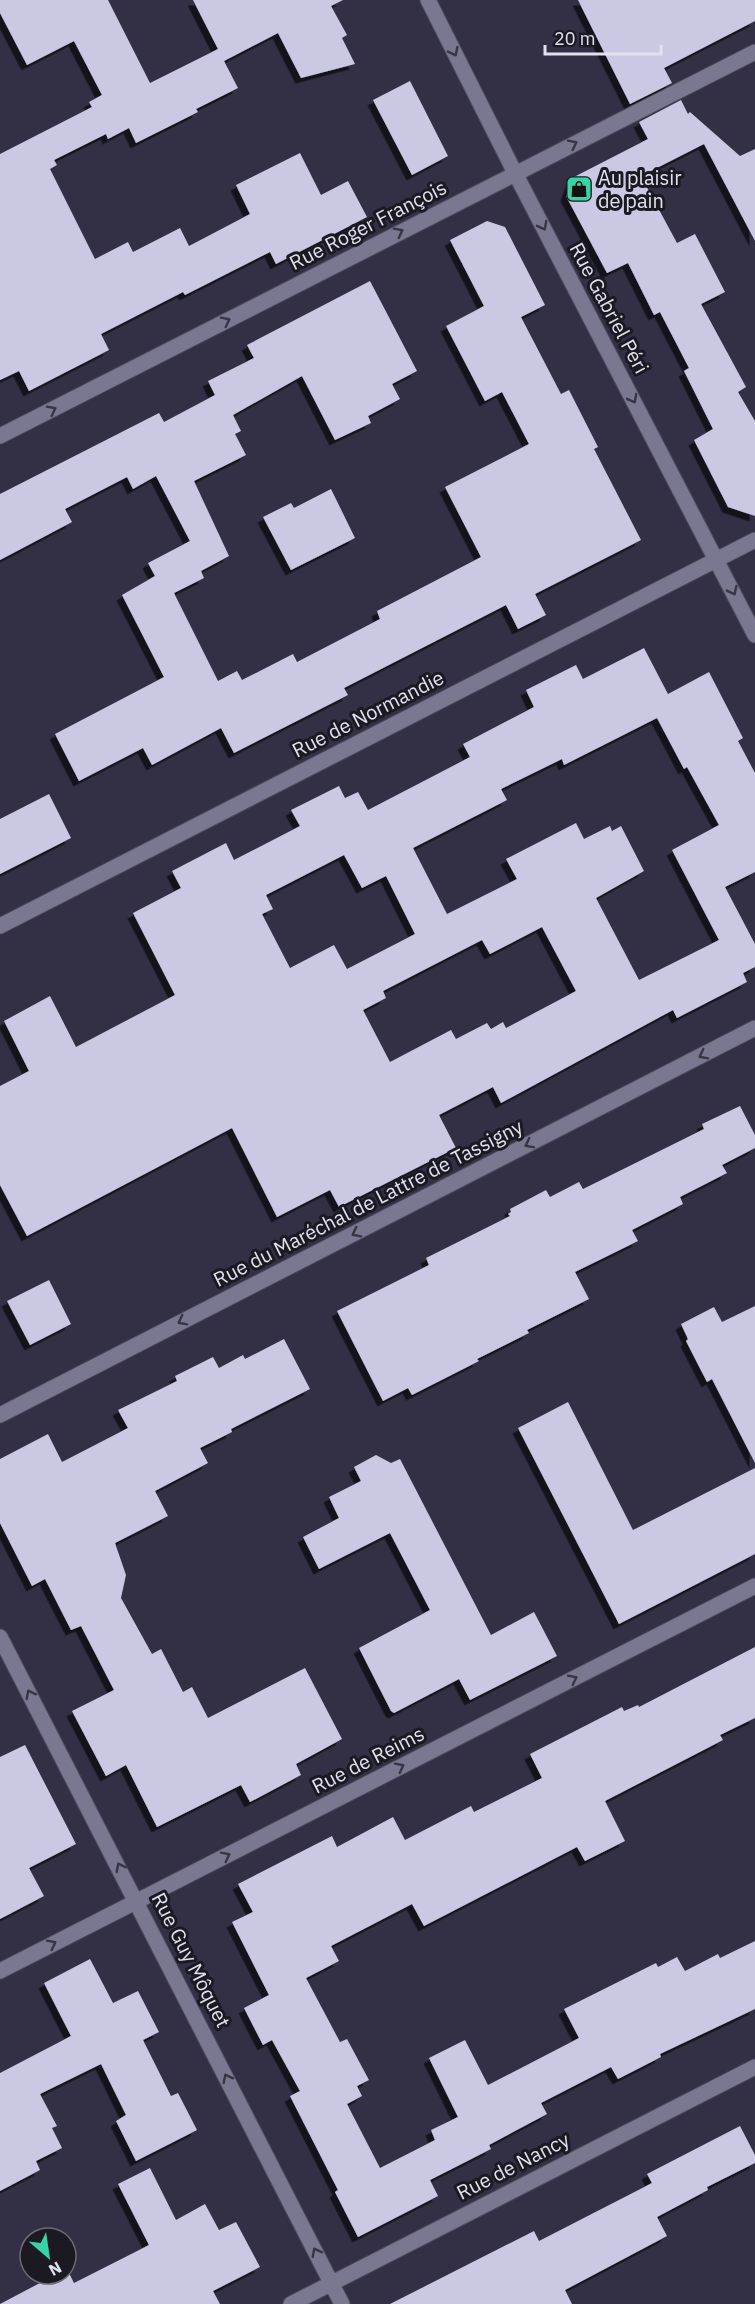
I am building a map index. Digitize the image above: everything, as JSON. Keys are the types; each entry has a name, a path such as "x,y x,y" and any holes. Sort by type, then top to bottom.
{"street":[{"name":"Rue Gabriel Péri","path":"428,0 515,173 755,635"},
{"name":"Rue Roger François","path":"0,436 755,52"},
{"name":"Rue de Normandie","path":"0,926 755,540"},
{"name":"Rue du Maréchal de Lattre de Tassigny","path":"0,1414 755,1028"},
{"name":"Rue de Reims","path":"0,1971 755,1587"},
{"name":"Rue Guy Môquet","path":"0,1637 342,2304"},
{"name":"Rue de Nancy","path":"291,2304 755,2067"}],"building":[{"path":"0,0 108,0 150,83 218,49 193,0 343,0 331,6 347,35 342,38 355,64 301,78 278,33 224,61 238,88 196,109 198,112 136,143 129,128 108,139 106,134 54,160 57,165 50,169 95,259 128,242 133,252 180,228 189,246 250,214 236,185 300,153 321,195 348,181 367,217 276,264 270,252 185,295 183,292 101,334 109,350 29,391 19,371 0,380 0,154 92,107 89,102 102,95 74,41 27,65 0,13"},
{"path":"578,0 755,0 755,21 664,68 672,83 630,104"},
{"path":"410,81 448,156 412,175 373,100"},
{"path":"681,100 688,114 690,112 740,156 755,149 755,241 704,144 645,174 647,178 643,180 677,243 695,234 725,292 701,304 746,387 738,392 755,421 755,516 728,507 694,440 713,429 684,371 689,368 660,312 654,315 628,263 607,273 566,196 572,178 648,139 639,122"},
{"path":"487,221 505,227 545,305 521,317 561,394 569,390 598,447 594,449 641,540 535,594 546,615 518,629 506,605 344,688 348,695 234,753 221,728 152,765 143,748 79,781 55,734 164,677 122,595 155,576 148,563 190,541 156,476 133,489 127,477 65,509 72,522 0,560 0,494 159,413 164,422 215,395 208,381 254,358 247,345 370,281 417,371 392,384 400,399 368,416 371,423 335,440 302,376 233,415 241,431 235,434 246,455 194,481 229,556 201,571 204,578 174,593 218,681 237,671 242,680 293,654 297,662 380,619 377,611 481,557 445,487 529,444 502,392 485,401 446,326 484,306 450,240"},
{"path":"331,489 355,538 291,570 263,517 291,503 294,508"},
{"path":"644,648 668,694 709,672 743,738 738,741 755,773 755,872 725,887 755,944 755,967 743,973 747,982 677,1018 673,1010 501,1103 493,1087 439,1115 456,1148 339,1207 330,1190 277,1217 232,1128 27,1236 0,1185 0,1086 29,1071 4,1021 50,996 76,1047 175,995 133,913 181,888 172,871 226,843 234,860 300,826 291,810 339,786 345,798 358,792 368,810 470,757 463,744 534,707 526,690 576,665 583,679","holes":["657,718 684,769 687,767 719,825 672,850 719,940 639,980 596,898 644,871 621,826 612,831 610,826 584,839 576,823 506,859 517,879 447,914 413,848 507,800 501,789 562,759 564,765","344,855 362,888 386,876 415,934 347,969 334,945 290,968 262,914 273,909 266,895","542,927 576,991 506,1028 503,1022 491,1029 487,1023 456,1039 451,1030 390,1062 363,1010 386,998 383,991 482,940 490,954"]},
{"path":"49,794 71,838 0,874 0,819"},
{"path":"740,1106 755,1135 755,1148 722,1165 727,1173 680,1197 683,1204 632,1230 638,1241 575,1272 589,1299 527,1330 529,1333 412,1395 408,1388 383,1401 337,1311 429,1265 426,1258 510,1216 508,1214 511,1212 510,1209 546,1190 550,1197 579,1182 583,1189 704,1129 702,1124"},
{"path":"49,1280 71,1324 30,1345 7,1301"},
{"path":"755,1306 755,1463 712,1379 707,1382 686,1341 688,1339 681,1324 714,1307 722,1322"},
{"path":"284,1339 310,1389 231,1429 232,1432 200,1448 208,1463 155,1491 168,1516 115,1543 126,1575 121,1598 152,1654 161,1649 183,1692 192,1687 208,1718 305,1668 342,1739 296,1764 301,1775 250,1802 241,1785 157,1827 126,1765 106,1776 72,1711 114,1690 81,1626 71,1630 45,1579 32,1586 0,1523 0,1459 48,1434 62,1462 128,1428 118,1410 177,1381 175,1376 213,1357 219,1368 243,1355 245,1359"},
{"path":"568,1402 633,1530 755,1468 755,1554 619,1624 518,1428"},
{"path":"376,1455 391,1463 400,1459 491,1635 534,1612 557,1656 470,1700 459,1679 394,1713 391,1711 359,1648 430,1610 390,1533 319,1569 303,1537 339,1518 329,1497 361,1481 354,1467"},
{"path":"755,1647 755,1718 720,1735 723,1740 605,1801 625,1841 585,1861 577,1847 424,1926 412,1904 331,1946 339,1961 306,1978 340,2042 347,2039 369,2080 357,2086 362,2096 347,2104 380,2168 435,2140 431,2130 458,2117 429,2058 465,2040 488,2085 579,2038 564,2009 656,1963 658,1967 677,1957 685,1971 718,1954 720,1958 755,1941 755,2009 660,2054 661,2057 618,2079 611,2067 541,2103 547,2114 489,2145 491,2149 430,2180 438,2196 358,2237 335,2192 338,2190 290,2096 300,2091 272,2040 263,2045 244,2008 269,1995 232,1922 253,1912 238,1884 332,1836 337,1847 393,1817 405,1840 471,1806 474,1812 542,1778 530,1754 622,1707 624,1711 638,1705 639,1707"},
{"path":"25,1745 76,1844 29,1868 44,1896 0,1919 0,1757"},
{"path":"90,1959 113,2003 138,1991 159,2032 143,2040 171,2096 178,2093 197,2130 136,2161 116,2121 126,2115 101,2064 40,2094 57,2126 52,2128 62,2148 36,2161 40,2170 0,2191 0,2073 71,2036 44,1983"},
{"path":"740,2126 755,2155 755,2163 707,2187 708,2190 657,2217 667,2236 565,2290 572,2304 390,2304 534,2231 539,2241 652,2183 647,2174"},
{"path":"150,2168 176,2220 205,2204 219,2230 236,2222 260,2267 213,2291 220,2304 0,2304 34,2286 78,2286 78,2281 149,2245 118,2184"}],"place":[{"name":"Au plaisir de pain","path":"579,189"}]}
